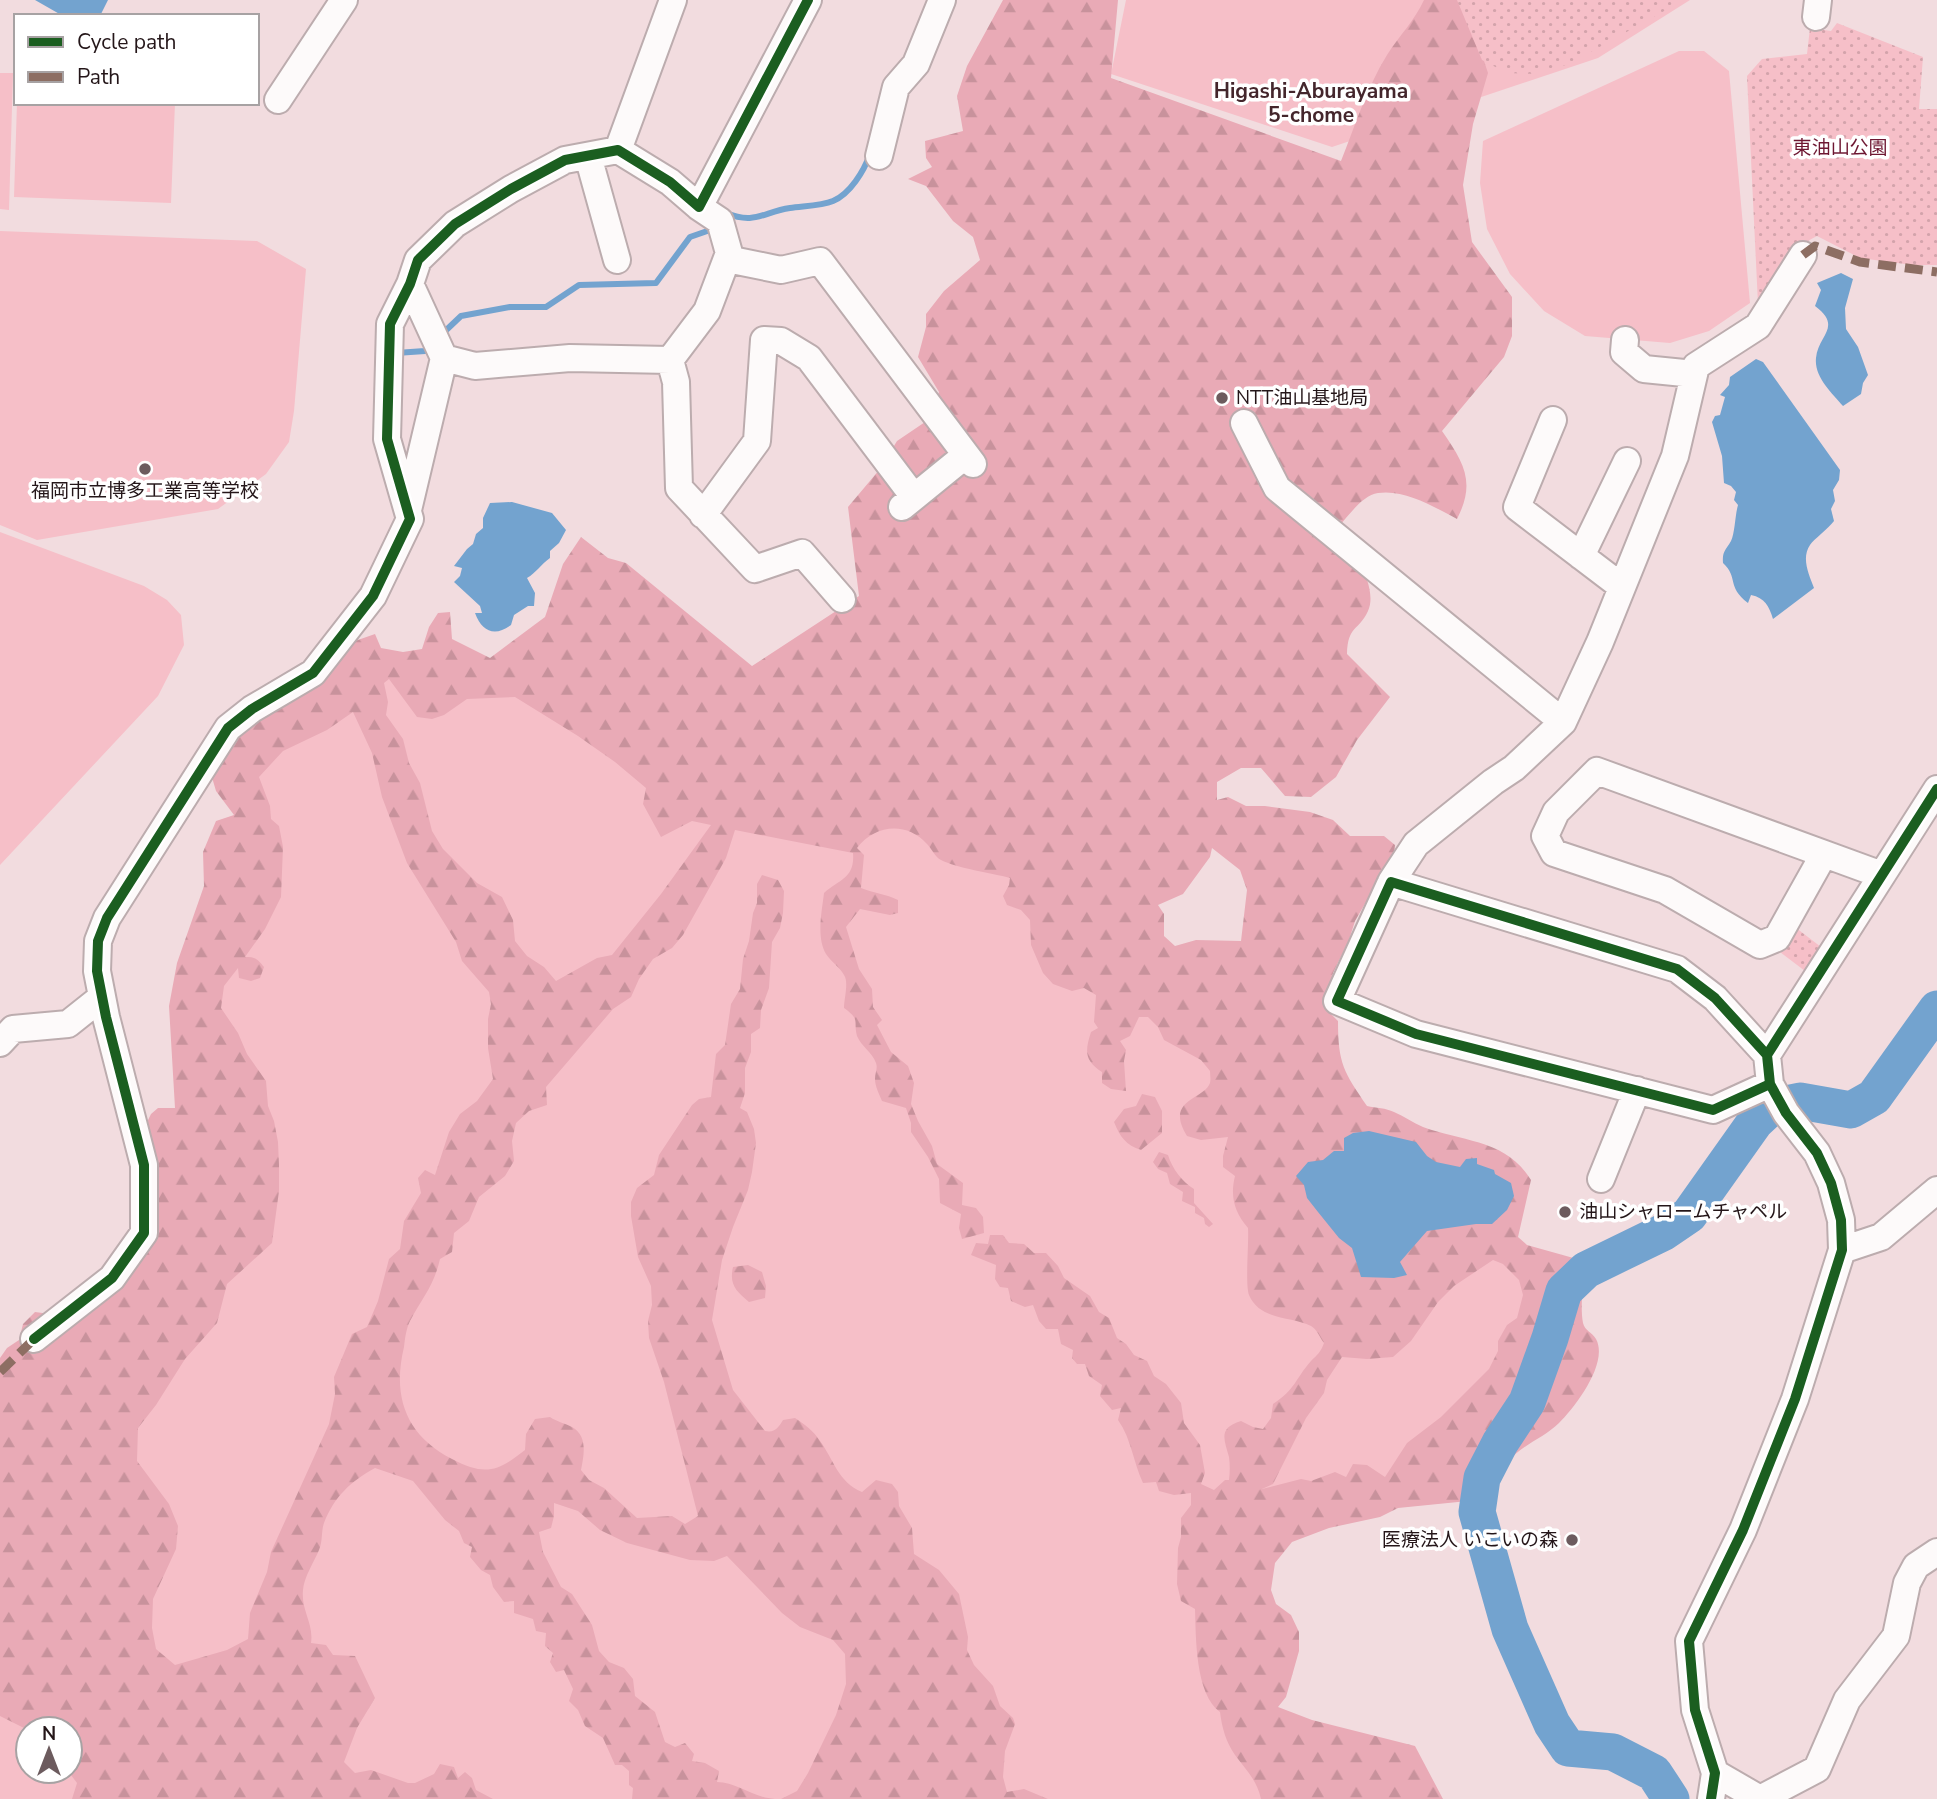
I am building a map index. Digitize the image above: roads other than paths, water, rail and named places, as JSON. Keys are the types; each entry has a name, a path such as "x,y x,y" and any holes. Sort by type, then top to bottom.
{"street":[{"path":"278,100 344,0"},
{"path":"618,150 673,0"},
{"path":"710,214 807,0"},
{"path":"879,156 897,87 916,64 942,0"},
{"path":"34,1339 112,1278 144,1233 144,1165 97,971 98,941 107,918 228,728 252,709 313,673 373,597 410,519 387,439 390,324 410,284 418,260 455,224 511,189 565,160 618,150 670,182 710,214 729,253 707,311 670,360"},
{"path":"588,156 617,260"},
{"path":"1770,1084 1713,1110 1416,1034 1337,1001 1391,882 1416,844 1514,768 1563,722 1601,642 1675,456 1696,366 1758,326 1802,255"},
{"path":"703,515 757,442 764,340 782,341 809,358 908,502 969,459 820,261 781,270 727,259"},
{"path":"408,510 442,356 410,284"},
{"path":"1625,340 1624,352 1644,369 1694,374"},
{"path":"442,356 475,366 570,358 670,360"},
{"path":"670,360 676,382 679,488 754,569 802,553 842,599"},
{"path":"1553,420 1517,507 1622,587"},
{"path":"1244,423 1277,488 1563,722"},
{"path":"1581,556 1627,461"},
{"path":"1824,853 1777,938 1760,944 1665,890 1554,853 1545,836 1556,812 1597,771 1824,853 1882,875"},
{"path":"1711,1799 1715,1773 1695,1710 1689,1640 1743,1530 1795,1399 1842,1250 1840,1220 1831,1183 1817,1153 1786,1113 1770,1084 1768,1055 1937,789"},
{"path":"1391,882 1677,969 1715,998 1768,1055"},
{"path":"0,1043 13,1029 68,1024 102,996"},
{"path":"1601,1180 1637,1090"},
{"path":"1842,1250 1881,1237 1937,1189"},
{"path":"1715,1773 1760,1799 1817,1769 1847,1700 1896,1636 1907,1583 1916,1566 1937,1552"}],"water":[{"path":"35,0 108,0 101,14 60,14"},
{"path":"1841,273 1853,279 1845,308 1846,329 1858,347 1868,375 1861,394 1843,406 1825,384 1816,365 1818,350 1828,326 1823,313 1815,306 1821,290 1817,283"},
{"path":"1756,359 1763,362 1840,470 1839,480 1833,490 1835,501 1831,509 1834,521 1807,550 1807,566 1814,588 1773,619 1763,600 1751,595 1748,603 1741,597 1731,573 1723,563 1724,553 1732,538 1738,505 1734,500 1736,492 1724,483 1722,456 1712,422 1715,416 1720,415 1725,397 1720,395 1729,385 1730,377"},
{"path":"512,502 552,513 566,530 559,543 550,551 550,558 527,578 535,593 534,606 528,606 514,615 511,625 505,629 490,631 481,625 475,613 482,613 480,606 454,582 460,576 462,568 454,566 483,528 483,518 490,503"},
{"path":"1369,1131 1416,1142 1427,1156 1436,1162 1460,1167 1466,1159 1477,1158 1477,1164 1494,1170 1495,1174 1511,1183 1514,1196 1507,1210 1492,1224 1427,1231 1400,1262 1407,1275 1394,1278 1361,1277 1352,1248 1339,1238 1307,1198 1304,1185 1296,1176 1308,1162 1323,1160 1334,1151 1344,1151 1344,1138 1353,1133"}],"waterway":[{"path":"726,213 752,218 833,201 856,181 870,154"},
{"path":"441,335 461,316 510,307 546,307 579,285 656,283 690,237 713,229 711,226"},
{"path":"396,353 425,351 431,345"},
{"path":"1671,1799 1654,1773 1613,1752 1568,1748 1552,1724 1510,1629 1477,1512 1482,1478 1500,1443 1527,1402 1564,1291 1586,1270 1664,1232 1689,1215 1755,1122 1771,1107 1800,1101 1851,1110 1874,1097 1937,1009"}],"place":[{"name":"NTT油山基地局","path":"1222,398"},
{"name":"福岡市立博多工業高等学校","path":"145,469"},
{"name":"油山シャロームチャペル","path":"1565,1212"},
{"name":"医療法人 いこいの森","path":"1572,1540"}],"district":[{"name":"Higashi-Aburayama 5-chome","path":"1311,103"}],"park label":[{"name":"東油山公園","path":"1840,148"}]}
